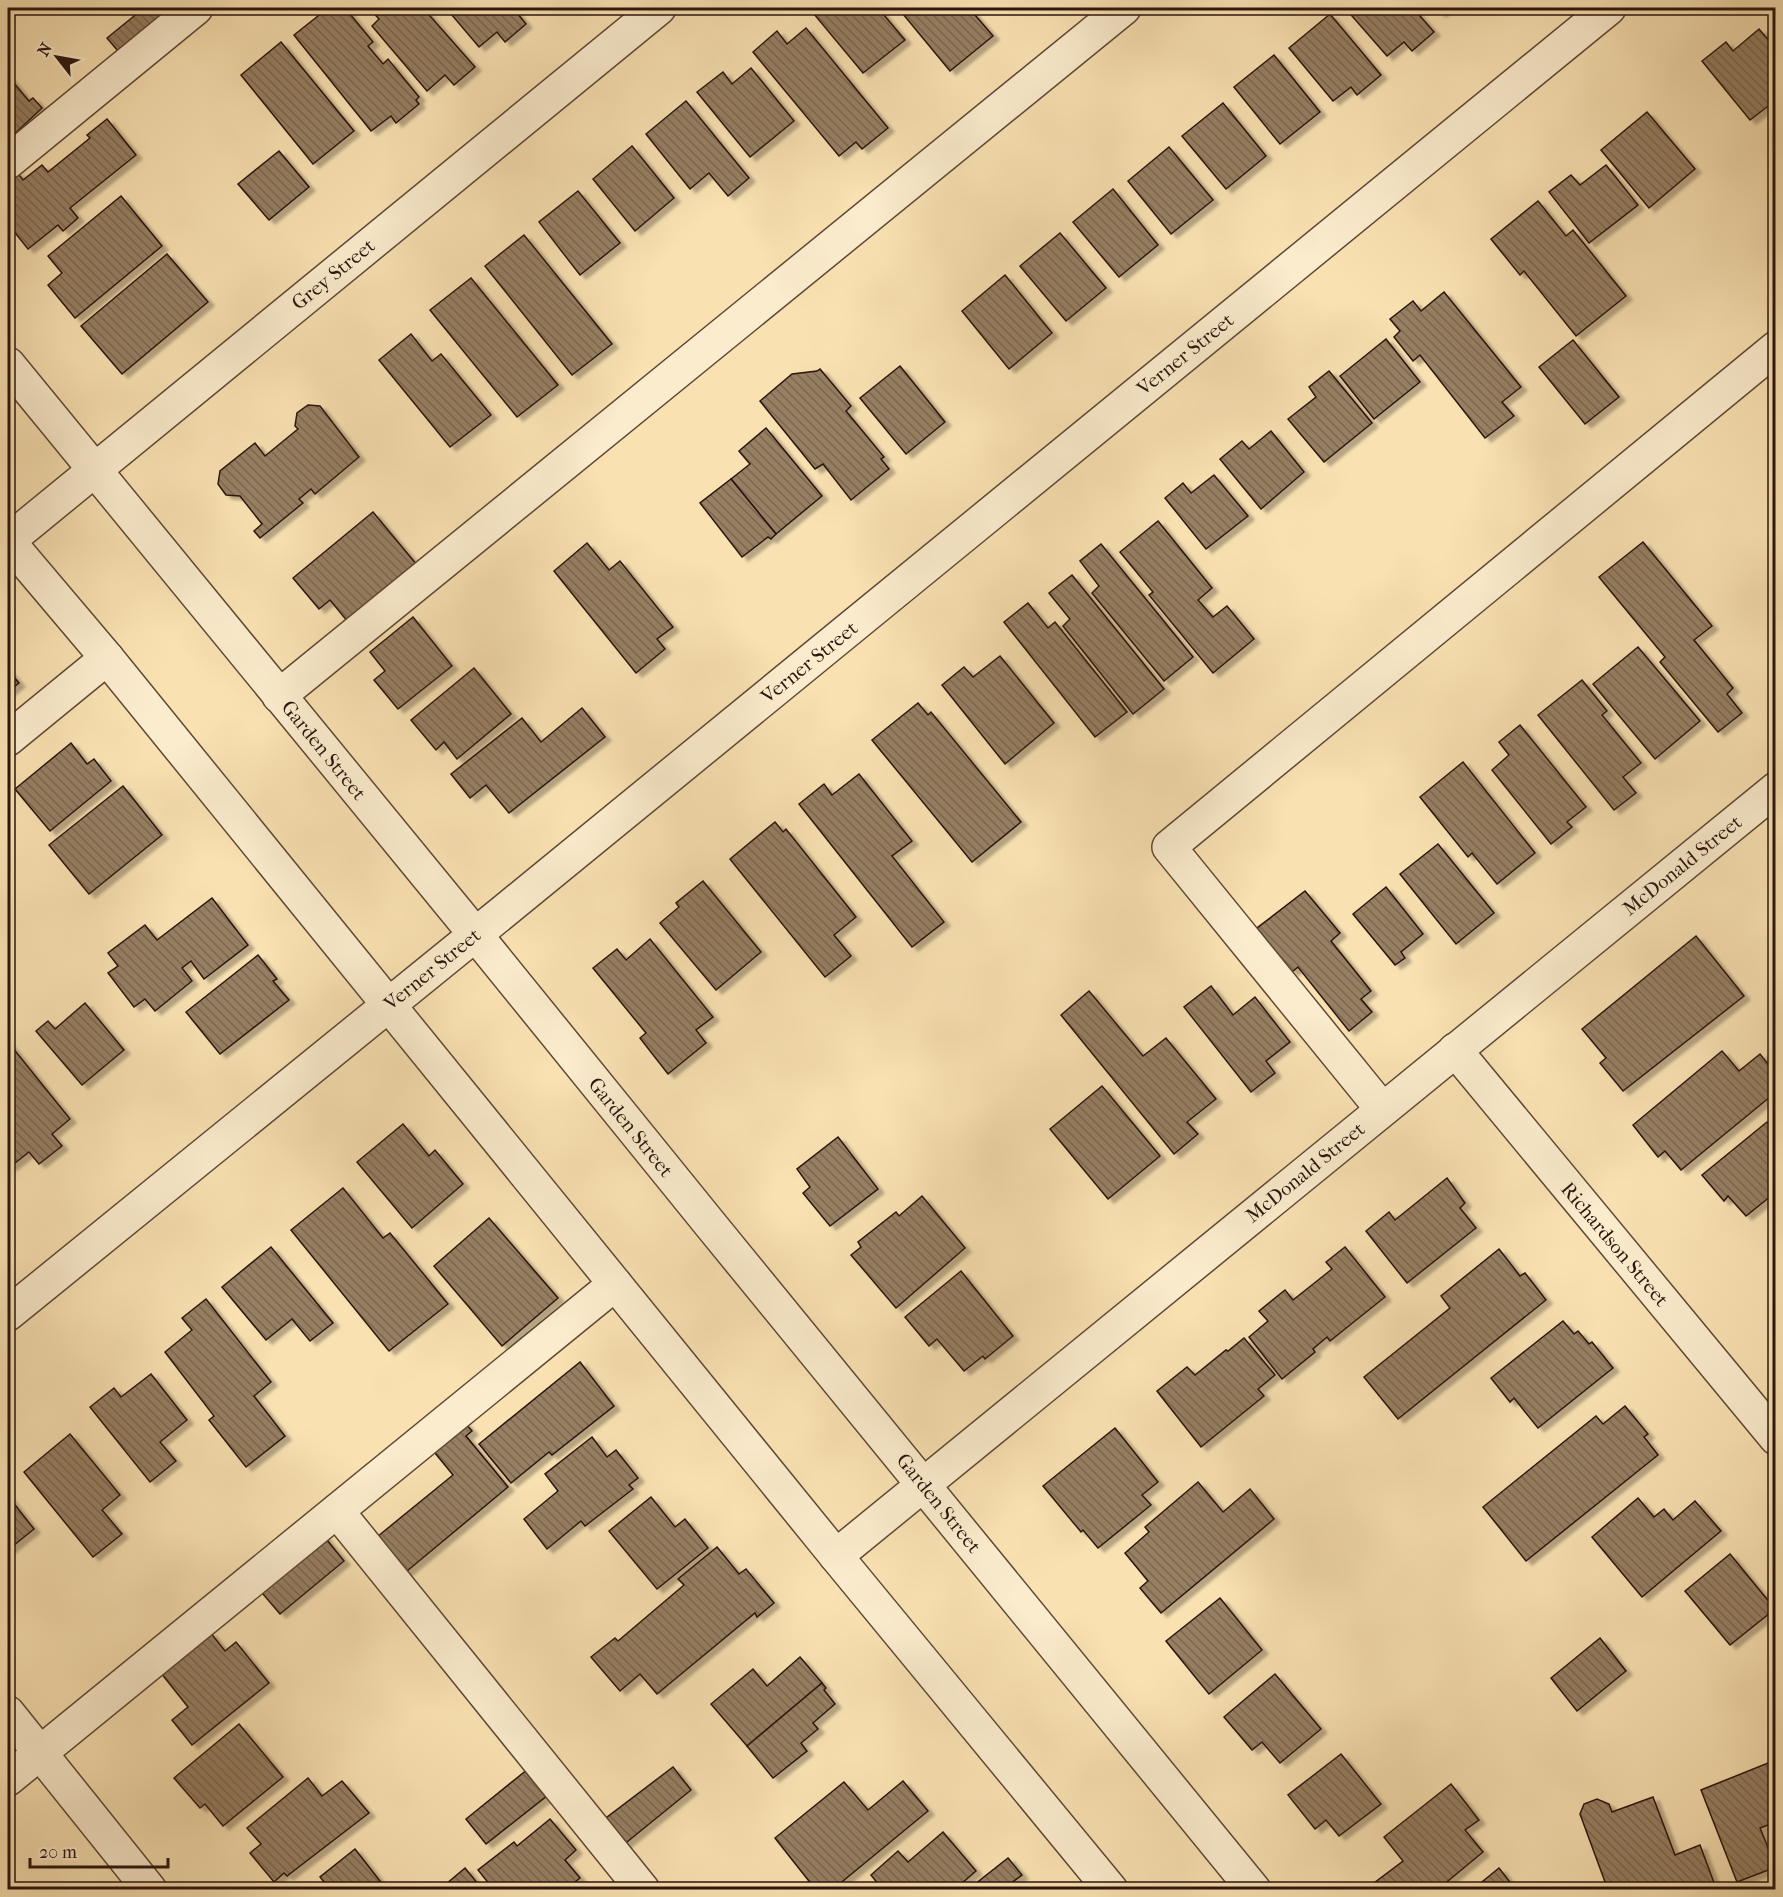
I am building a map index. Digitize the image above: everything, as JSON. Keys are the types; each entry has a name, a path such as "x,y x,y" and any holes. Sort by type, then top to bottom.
{"street":[{"path":"8,162 196,8"},
{"name":"Grey Street","path":"8,541 659,8"},
{"path":"279,696 1124,8"},
{"name":"Verner Street","path":"8,1314 1609,8"},
{"path":"1382,1109 1169,847 1776,348"},
{"name":"Garden Street","path":"8,363 1254,1890"},
{"path":"8,541 107,658 836,1556 1112,1890"},
{"path":"8,739 107,658"},
{"name":"McDonald Street","path":"836,1556 1776,789"},
{"name":"Richardson Street","path":"1455,1050 1776,1438"},
{"path":"8,1779 615,1284"},
{"path":"337,1511 643,1890"},
{"path":"8,1713 150,1890"}],"building":[{"path":"144,8 168,8 174,15 123,57 107,38"},
{"path":"328,8 345,8 373,42 368,46 383,64 388,59 419,97 416,100 419,104 396,123 391,116 371,131 294,35"},
{"path":"369,8 423,8 475,67 454,85 445,75 427,91 372,26 379,19"},
{"path":"446,8 513,8 526,24 505,42 497,32 479,47"},
{"path":"809,8 878,8 905,40 863,73"},
{"path":"898,8 969,8 993,36 950,71"},
{"path":"1345,8 1413,8 1434,32 1412,51 1404,42 1387,56"},
{"path":"1435,8 1447,8 1440,13"},
{"path":"1330,14 1381,75 1357,95 1351,87 1333,101 1289,48"},
{"path":"806,28 888,128 862,149 856,142 839,156 753,52 777,31 787,44"},
{"path":"1759,29 1776,49 1776,100 1750,120 1702,61 1726,42 1733,51"},
{"path":"281,42 354,131 313,164 241,75"},
{"path":"1274,55 1320,112 1280,144 1234,87"},
{"path":"751,68 794,121 750,157 697,92 723,72 732,84"},
{"path":"8,76 29,101 33,98 42,108 8,140"},
{"path":"686,101 749,178 728,196 709,173 690,189 646,134"},
{"path":"1223,103 1266,156 1226,189 1182,136"},
{"path":"1647,112 1695,169 1649,208 1601,150"},
{"path":"107,119 136,155 70,208 78,218 63,231 58,225 28,249 8,224 8,179 17,172 23,180 42,165 48,172 90,138 87,135"},
{"path":"632,146 674,198 635,231 593,179"},
{"path":"1169,147 1213,200 1171,234 1128,181"},
{"path":"279,151 309,187 269,220 238,184"},
{"path":"1606,165 1638,205 1589,243 1549,192 1571,175 1580,185"},
{"path":"1113,189 1158,245 1119,277 1073,222"},
{"path":"578,191 620,243 580,275 539,222"},
{"path":"121,196 162,246 75,318 48,285 62,273 48,256"},
{"path":"1538,201 1566,236 1573,230 1626,296 1576,336 1524,271 1520,275 1491,239"},
{"path":"1060,233 1106,288 1066,321 1020,266"},
{"path":"524,235 612,344 572,375 485,266"},
{"path":"167,254 208,302 122,374 81,326"},
{"path":"1005,275 1052,333 1009,369 962,311"},
{"path":"471,278 558,385 517,417 430,310"},
{"path":"1444,292 1521,387 1502,402 1514,416 1485,438 1420,355 1413,361 1394,337 1400,331 1390,319 1413,301 1421,311"},
{"path":"411,334 432,361 441,354 491,415 450,447 379,360"},
{"path":"1386,339 1420,382 1374,419 1340,376"},
{"path":"1573,340 1619,397 1585,424 1539,367"},
{"path":"900,366 945,422 906,454 860,398"},
{"path":"820,369 851,406 846,411 884,457 881,459 889,469 851,500 823,464 815,469 760,401 792,374"},
{"path":"1329,371 1372,423 1324,462 1288,419 1316,397 1309,387"},
{"path":"308,405 320,406 359,457 315,494 311,489 299,499 303,503 260,538 254,531 262,524 240,496 226,495 218,484 220,471 255,443 265,456 298,429 295,426 297,413"},
{"path":"766,428 822,496 776,534 731,479 750,464 739,451"},
{"path":"1271,431 1304,472 1261,509 1220,459 1242,441 1249,449"},
{"path":"1214,475 1248,516 1206,549 1165,498 1183,483 1191,493"},
{"path":"731,479 776,534 771,539 768,537 742,557 700,503"},
{"path":"373,512 417,565 348,622 330,600 319,609 293,578"},
{"path":"1158,521 1212,588 1198,600 1213,617 1227,606 1254,639 1213,673 1149,595 1153,592 1120,552"},
{"path":"1643,542 1712,626 1694,640 1733,688 1727,694 1742,713 1718,732 1660,662 1665,657 1599,577"},
{"path":"587,543 609,570 620,561 673,627 657,639 665,649 636,673 554,571"},
{"path":"1101,544 1193,657 1164,681 1092,593 1099,586 1080,561"},
{"path":"1072,575 1164,689 1133,714 1063,626 1070,619 1049,593"},
{"path":"1028,603 1048,628 1055,622 1127,712 1095,737 1004,622"},
{"path":"413,617 452,666 398,709 374,680 385,671 370,652"},
{"path":"1638,647 1700,721 1655,759 1593,684"},
{"path":"1000,656 1054,723 1005,764 942,685 964,667 973,677"},
{"path":"474,668 511,714 457,759 444,742 436,750 411,720"},
{"path":"8,670 19,683 8,692"},
{"path":"1582,680 1607,711 1602,715 1641,763 1623,777 1636,793 1614,810 1538,715"},
{"path":"918,703 928,715 931,712 1021,822 972,862 872,740"},
{"path":"582,708 605,737 509,813 486,785 470,798 451,774 522,718 541,742"},
{"path":"1520,725 1586,807 1567,822 1572,827 1551,844 1492,770 1509,755 1499,742"},
{"path":"71,743 87,764 94,759 111,781 50,831 15,789"},
{"path":"1463,762 1535,853 1497,884 1472,853 1468,857 1420,797"},
{"path":"859,774 912,841 892,856 944,922 912,947 799,804 824,784 832,795"},
{"path":"123,786 162,835 89,894 49,845"},
{"path":"775,822 783,832 786,829 856,917 834,935 851,956 825,977 730,859"},
{"path":"1438,844 1494,913 1456,944 1400,874"},
{"path":"703,881 761,952 716,990 660,923 679,907 676,903"},
{"path":"1386,887 1423,934 1401,952 1405,958 1395,965 1353,914"},
{"path":"1305,891 1340,933 1331,941 1371,991 1361,999 1372,1012 1349,1031 1298,967 1292,972 1257,928"},
{"path":"212,898 248,945 204,979 191,961 182,968 192,981 155,1011 145,999 134,1007 108,973 118,966 108,953 145,925 157,940"},
{"path":"1696,936 1744,996 1623,1091 1600,1063 1606,1058 1582,1029"},
{"path":"650,939 713,1017 696,1030 706,1043 668,1074 640,1038 646,1033 593,968 617,949 626,960"},
{"path":"258,955 277,979 273,981 289,1000 220,1054 186,1012"},
{"path":"1211,986 1233,1015 1255,997 1290,1042 1266,1061 1275,1073 1251,1092 1184,1007"},
{"path":"1089,991 1143,1056 1166,1038 1216,1099 1187,1122 1198,1134 1174,1154 1061,1015"},
{"path":"85,1003 124,1050 82,1085 36,1031 48,1021 55,1029"},
{"path":"8,1042 70,1119 52,1134 62,1146 39,1164 29,1152 10,1167 8,1164"},
{"path":"1722,1051 1739,1071 1760,1054 1776,1074 1776,1092 1681,1170 1665,1151 1658,1157 1633,1125"},
{"path":"1102,1086 1160,1156 1108,1199 1050,1129"},
{"path":"1767,1122 1776,1132 1776,1192 1746,1216 1728,1196 1724,1201 1702,1175"},
{"path":"403,1124 429,1156 435,1150 463,1184 412,1228 357,1162"},
{"path":"838,1137 878,1189 830,1226 803,1193 810,1187 797,1169"},
{"path":"1447,1178 1465,1203 1460,1208 1476,1228 1407,1283 1366,1231 1389,1212 1395,1220"},
{"path":"343,1188 383,1238 390,1233 448,1304 389,1351 291,1230"},
{"path":"922,1196 965,1248 896,1308 851,1255 861,1247 858,1242 896,1212 899,1216"},
{"path":"489,1218 558,1298 502,1346 434,1266"},
{"path":"271,1247 333,1323 310,1341 292,1319 266,1340 222,1287"},
{"path":"1345,1247 1385,1297 1330,1341 1327,1337 1313,1349 1315,1352 1282,1379 1249,1337 1268,1321 1259,1311 1285,1290 1293,1300 1332,1269 1326,1262"},
{"path":"1499,1249 1520,1276 1525,1273 1546,1300 1398,1419 1364,1377 1450,1308 1441,1296"},
{"path":"961,1271 1013,1336 985,1359 983,1356 964,1371 937,1339 929,1346 905,1317"},
{"path":"206,1299 271,1382 254,1396 285,1436 246,1467 209,1420 214,1416 165,1352 192,1330 182,1318"},
{"path":"1563,1321 1574,1334 1578,1331 1589,1344 1592,1342 1613,1368 1538,1428 1514,1398 1510,1402 1491,1378"},
{"path":"1244,1338 1275,1375 1258,1389 1264,1396 1201,1447 1157,1391 1187,1367 1195,1375"},
{"path":"580,1362 614,1406 552,1455 549,1452 511,1483 479,1444"},
{"path":"151,1374 187,1420 160,1442 176,1461 150,1482 90,1407 114,1388 121,1397"},
{"path":"1625,1406 1648,1434 1644,1437 1658,1455 1526,1561 1483,1507 1596,1416 1603,1424"},
{"path":"463,1421 472,1431 466,1436 508,1487 401,1576 372,1541 453,1475 431,1448"},
{"path":"1115,1428 1158,1482 1142,1495 1151,1505 1098,1548 1083,1530 1081,1532 1043,1486"},
{"path":"70,1434 120,1495 102,1510 122,1534 93,1557 24,1472"},
{"path":"592,1437 607,1457 616,1450 638,1478 629,1485 633,1489 585,1526 581,1521 547,1549 524,1519 558,1491 545,1474"},
{"path":"1198,1482 1223,1512 1250,1489 1274,1519 1161,1613 1140,1588 1148,1581 1125,1553 1149,1532 1145,1527"},
{"path":"8,1496 34,1529 8,1550"},
{"path":"651,1497 675,1527 685,1519 708,1548 657,1589 609,1531"},
{"path":"1638,1498 1654,1517 1664,1509 1673,1520 1695,1501 1721,1531 1642,1597 1592,1537"},
{"path":"323,1535 344,1561 280,1614 258,1588"},
{"path":"717,1547 739,1574 746,1569 774,1603 757,1617 755,1613 657,1694 640,1674 620,1691 591,1657 615,1638 618,1641 684,1585 678,1579"},
{"path":"1730,1554 1775,1609 1730,1645 1685,1591"},
{"path":"1220,1598 1262,1650 1209,1694 1166,1641"},
{"path":"210,1632 225,1651 236,1642 269,1683 192,1745 172,1720 188,1707 161,1673"},
{"path":"1600,1638 1626,1671 1577,1711 1551,1678"},
{"path":"800,1657 822,1683 747,1746 711,1704 753,1669 767,1686"},
{"path":"1275,1674 1321,1729 1280,1763 1262,1742 1252,1750 1224,1717"},
{"path":"822,1683 826,1688 824,1690 835,1704 813,1723 818,1729 801,1743 807,1751 773,1778 747,1746"},
{"path":"239,1724 283,1777 223,1826 205,1804 200,1808 174,1778"},
{"path":"1341,1754 1381,1804 1339,1836 1326,1820 1315,1829 1288,1795"},
{"path":"1773,1761 1776,1768 1776,1822 1760,1828 1776,1867 1737,1882 1701,1790"},
{"path":"673,1767 691,1790 622,1846 602,1821"},
{"path":"528,1769 548,1795 486,1844 466,1819"},
{"path":"308,1778 322,1796 342,1781 369,1813 287,1876 284,1873 274,1882 250,1853 261,1844 247,1828"},
{"path":"903,1781 928,1811 832,1890 816,1890 775,1838 844,1782 868,1810"},
{"path":"1451,1784 1479,1820 1465,1830 1483,1852 1437,1890 1379,1890 1374,1883 1403,1861 1384,1837"},
{"path":"1653,1797 1675,1855 1700,1845 1716,1888 1711,1890 1608,1890 1580,1814 1584,1804 1597,1799 1609,1804 1612,1812"},
{"path":"550,1819 576,1850 565,1860 580,1878 565,1890 494,1890 478,1870 514,1842 517,1846"},
{"path":"943,1832 976,1871 954,1890 883,1890 871,1875 898,1851 908,1862"},
{"path":"355,1849 387,1890 330,1890 320,1877"},
{"path":"1008,1858 1022,1875 1010,1884 1015,1890 971,1890 970,1888"},
{"path":"465,1868 483,1890 439,1890"},
{"path":"1499,1868 1516,1890 1472,1890"}]}
